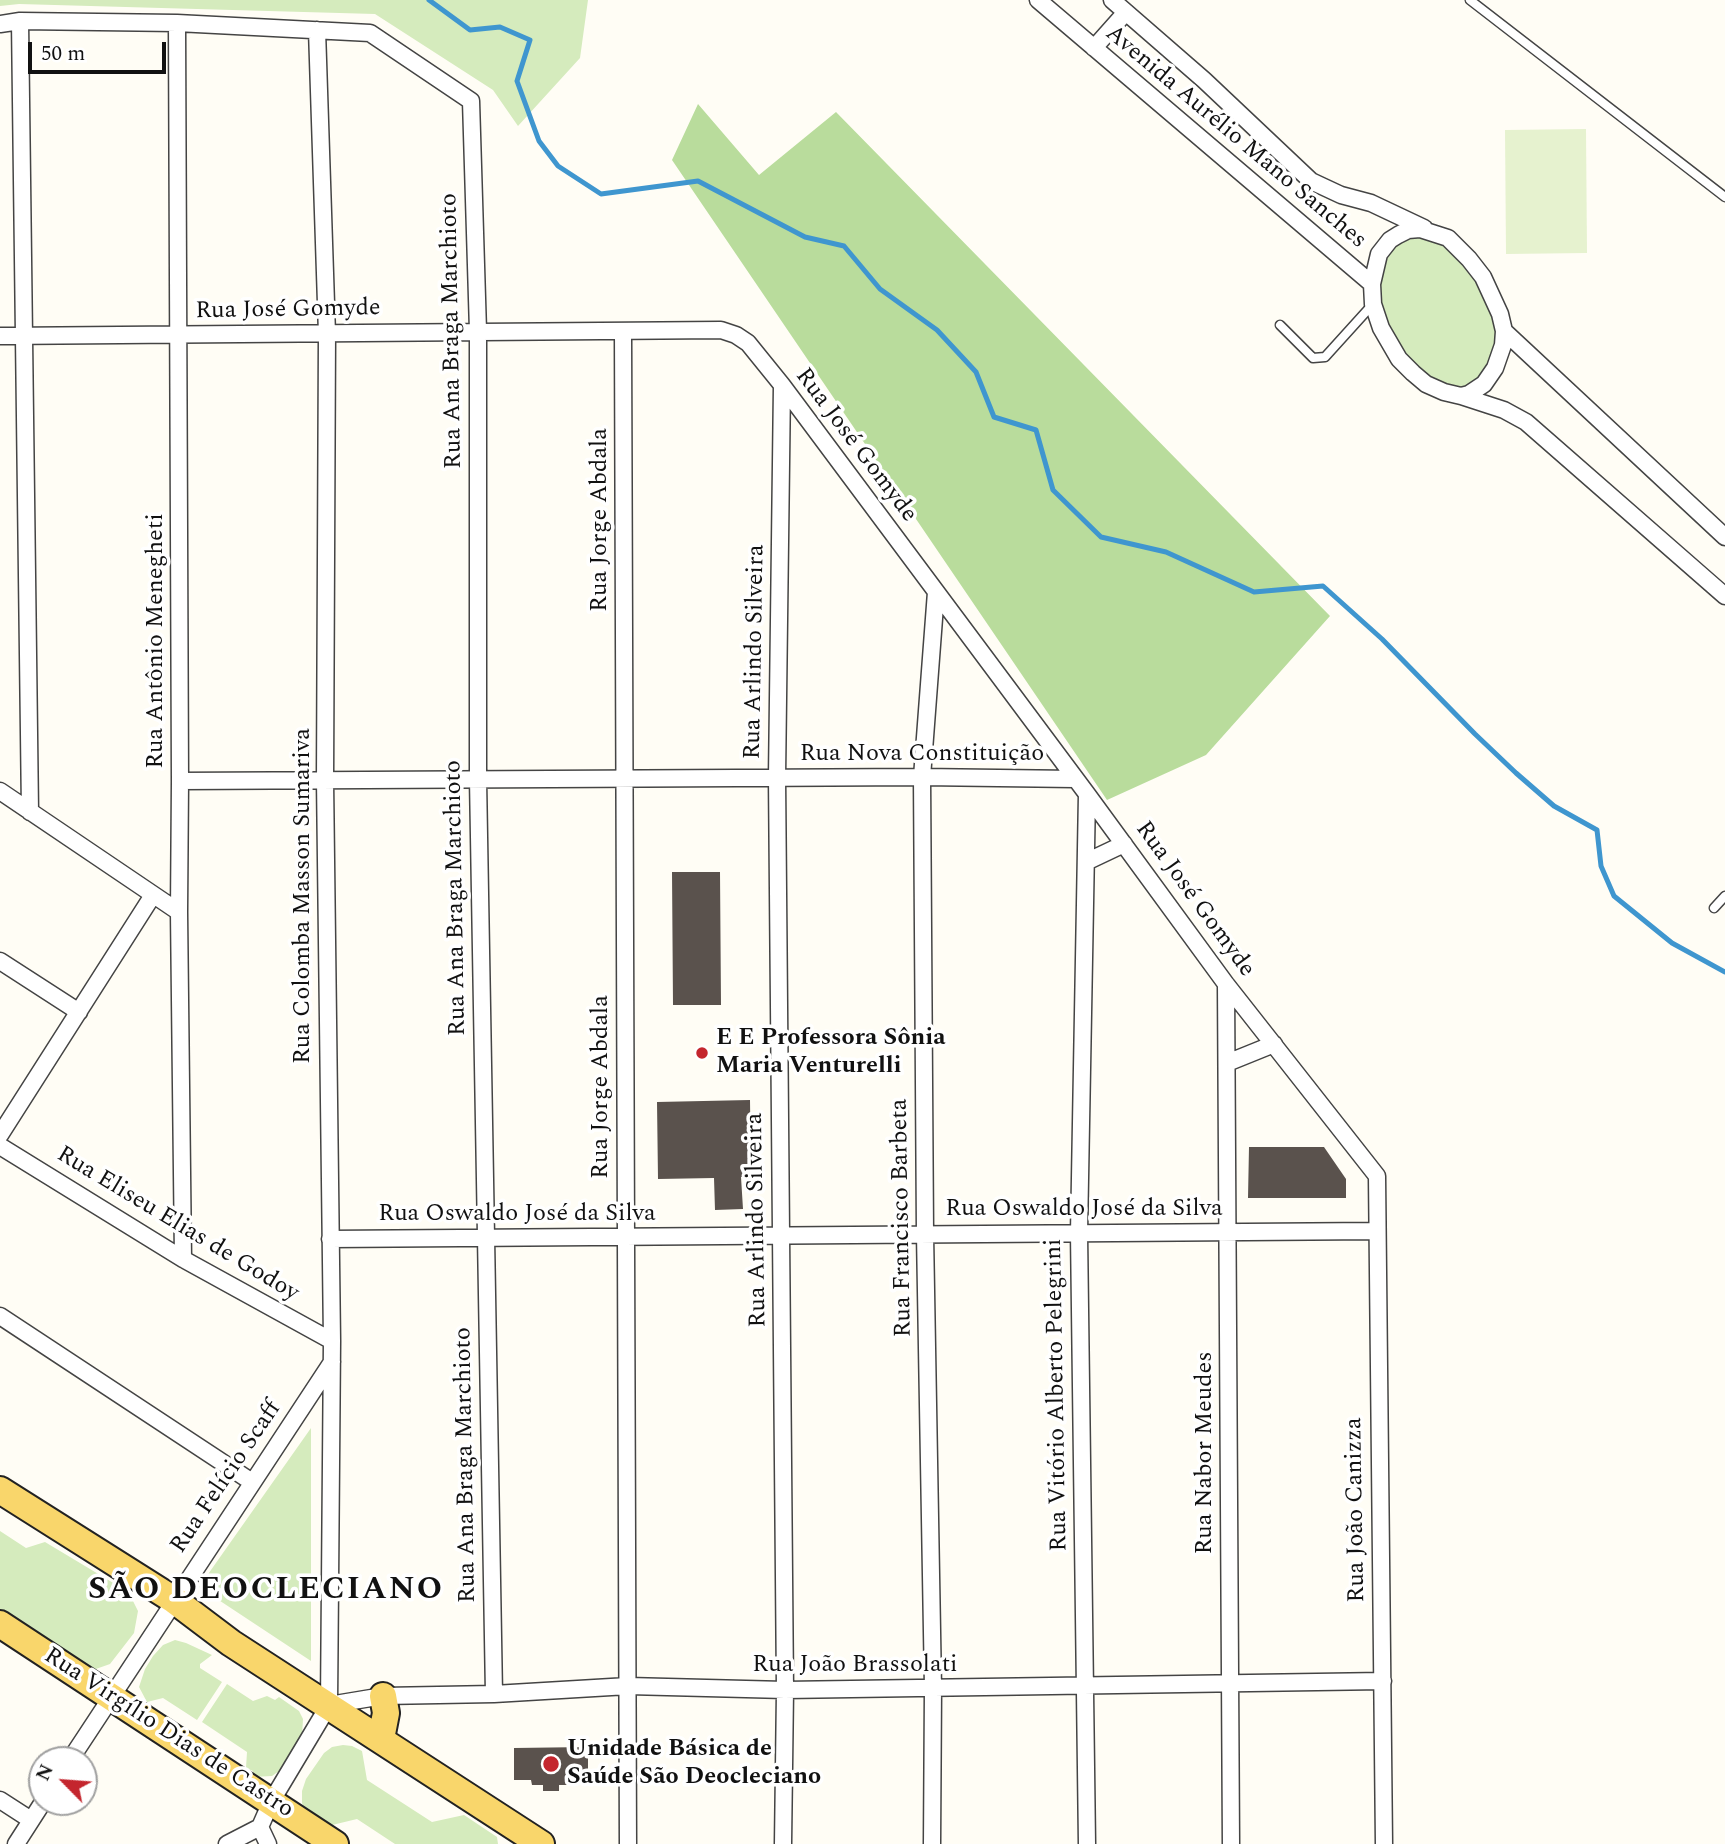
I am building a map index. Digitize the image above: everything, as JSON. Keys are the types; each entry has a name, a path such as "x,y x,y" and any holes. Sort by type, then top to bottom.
{"main road":[{"path":"0,1490 174,1600 231,1643 541,1844"},
{"name":"Rua Virgílio Dias de Castro","path":"0,1624 335,1844"},
{"path":"381,1739 386,1713 383,1696"}],"street":[{"name":"Avenida Aurélio Mano Sanches","path":"1038,0 1372,284"},
{"name":"Avenida Aurélio Mano Sanches","path":"1112,0 1205,80 1311,181 1341,195 1371,203 1430,230"},
{"path":"1094,48 1126,12"},
{"path":"20,21 30,812"},
{"path":"0,24 20,21 177,23 317,30"},
{"name":"Rua Antônio Menegheti","path":"177,23 180,781 178,912 183,1259"},
{"name":"Rua Ana Braga Marchioto","path":"317,30 370,33 471,101 478,331 478,779 494,1694"},
{"name":"Rua Colomba Masson Sumariva","path":"317,30 327,334 325,780 332,1342 329,1705"},
{"path":"1461,396 1475,391 1490,377 1503,345 1504,331 1492,294 1483,277 1456,245 1430,230 1408,230 1390,240 1379,254 1372,284 1373,304 1381,328 1399,359 1426,384 1444,392 1504,410 1526,422 1725,596"},
{"name":"Rua José Gomyde","path":"0,336 722,330 736,335 748,343 782,385 1226,984 1377,1176"},
{"name":"Rua Jorge Abdala","path":"623,331 628,1844"},
{"path":"1504,331 1725,537"},
{"name":"Rua Arlindo Silveira","path":"782,385 777,777 785,1690 783,1844"},
{"name":"Rua Francisco Barbeta","path":"933,1844 922,776 936,592"},
{"name":"Rua Nova Constituição","path":"180,781 922,776 1075,779"},
{"path":"0,791 178,912"},
{"name":"Rua Vitório Alberto Pelegrini","path":"1087,794 1079,1233 1087,1844"},
{"path":"1086,862 1124,844"},
{"path":"0,1135 153,895"},
{"path":"0,961 79,1012"},
{"name":"Rua Nabor Meudes","path":"1226,984 1231,1844"},
{"path":"1227,1063 1273,1044"},
{"name":"Rua Eliseu Elias de Godoy","path":"0,1146 183,1259 332,1342"},
{"name":"Rua João Canizza","path":"1377,1176 1384,1844"},
{"name":"Rua Oswaldo José da Silva","path":"330,1239 1376,1231"},
{"path":"0,1316 252,1482"},
{"name":"Rua Felício Scaff","path":"79,1746 332,1362"},
{"name":"Rua João Brassolati","path":"329,1705 383,1696 494,1694 628,1686 785,1690 1383,1681"},
{"path":"227,1844 260,1828 271,1802 329,1705"},
{"path":"0,1800 31,1820"},
{"path":"16,1844 34,1816"},
{"path":"260,1828 268,1844"}],"lane":[{"path":"1470,0 1725,197"},
{"path":"1280,325 1313,358 1325,356 1373,304"},
{"path":"1714,908 1725,897"}],"green space":[{"path":"0,0 588,0 580,58 518,126 493,90 375,14 19,4 0,6"},
{"path":"698,104 759,175 836,112 1330,616 1206,755 1107,800 672,160"},
{"path":"1586,129 1587,253 1506,254 1505,130"},
{"path":"1419,236 1439,240 1464,264 1487,299 1498,332 1494,355 1480,381 1461,391 1429,378 1405,355 1387,326 1379,303 1378,285 1387,251 1400,240"},
{"path":"311,1428 311,1661 199,1587"},
{"path":"0,1531 26,1548 45,1542 120,1587 131,1597 138,1611 134,1633 110,1664 93,1670 0,1615"},
{"path":"175,1640 212,1655 200,1664 200,1668 222,1682 197,1720 163,1698 147,1702 139,1687 153,1656 163,1645"},
{"path":"227,1684 253,1701 267,1696 275,1700 279,1697 299,1711 303,1719 302,1736 282,1769 272,1776 253,1777 253,1771 246,1768 247,1752 202,1722"},
{"path":"343,1745 362,1751 367,1780 432,1822 464,1815 497,1837 498,1844 395,1844 357,1819 328,1826 307,1813 302,1803 306,1779 324,1753 332,1747"}],"building":[{"path":"672,872 720,872 721,1005 673,1005"},
{"path":"750,1100 751,1177 741,1177 743,1209 715,1210 714,1178 658,1179 657,1102"},
{"path":"1249,1147 1324,1147 1346,1179 1346,1198 1248,1198"},
{"name":"Unidade Básica de Saúde São Deocleciano","path":"588,1747 588,1780 574,1780 574,1785 559,1785 559,1791 543,1791 543,1785 532,1785 531,1780 514,1780 514,1748"}],"waterway":[{"path":"429,0 470,30 500,27 530,40 517,81 539,141 558,166 601,194 698,181 805,237 844,246 880,289 937,330 976,372 994,417 1036,430 1053,490 1101,537 1166,552 1254,592 1323,586 1382,639 1516,773 1554,806 1597,830 1601,866 1614,896 1672,943 1725,972"}],"place":[{"name":"E E Professora Sônia Maria Venturelli","path":"702,1053"},
{"name":"Unidade Básica de Saúde São Deocleciano","path":"551,1764"}],"district":[{"name":"SÃO DEOCLECIANO","path":"266,1592"}]}
